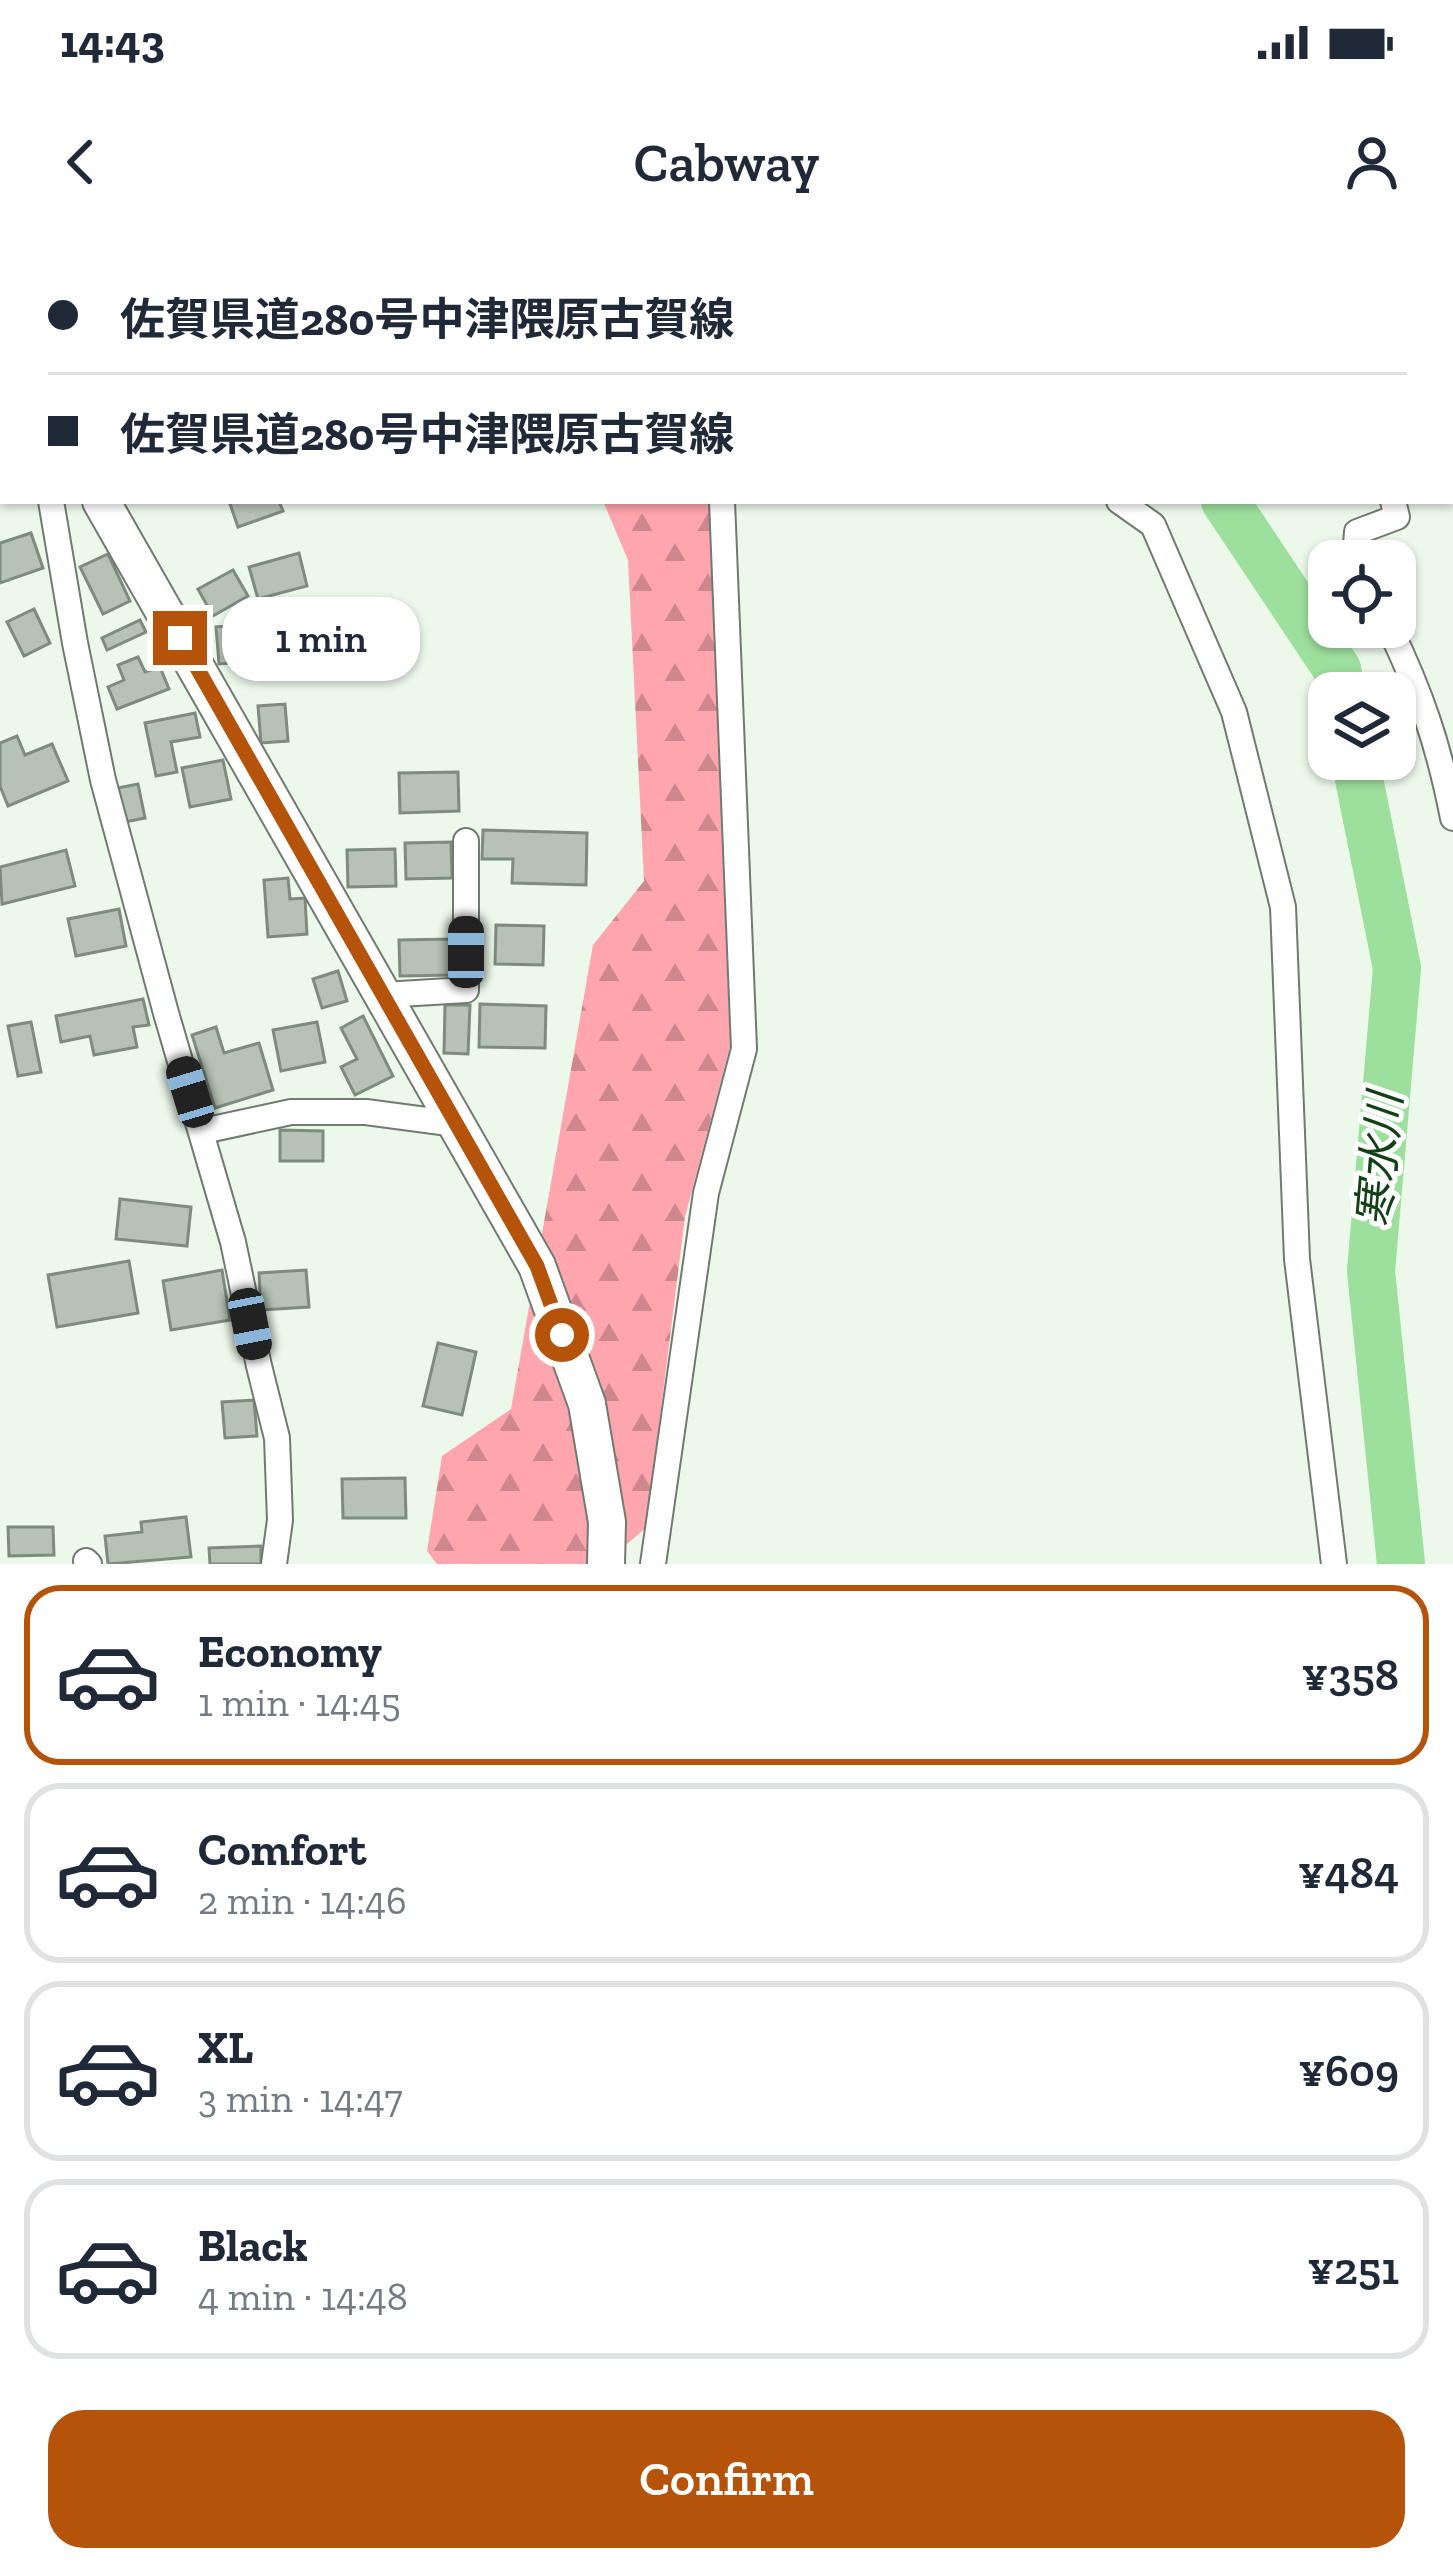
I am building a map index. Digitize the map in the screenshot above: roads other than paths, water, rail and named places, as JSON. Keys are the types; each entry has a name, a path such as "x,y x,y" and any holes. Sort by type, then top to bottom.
{"main road":[{"path":"103,504 537,1266 587,1404 607,1522 606,1564"}],"street":[{"path":"52,504 103,780 233,1242 278,1438 280,1520 274,1564"},
{"path":"653,1564 706,1193 745,1049 722,504"},
{"path":"1123,504 1153,525 1234,712 1283,907 1297,1259 1334,1564"},
{"path":"1356,540 1357,532 1397,517 1394,504"},
{"path":"1399,648 1442,761 1453,818"},
{"path":"382,995 466,990 466,841"},
{"path":"202,1131 291,1112 366,1112 456,1124"}],"waterway":[{"name":"寒水川","path":"1227,504 1338,672"},
{"name":"寒水川","path":"1359,780 1397,968 1371,1271 1401,1564"}]}
